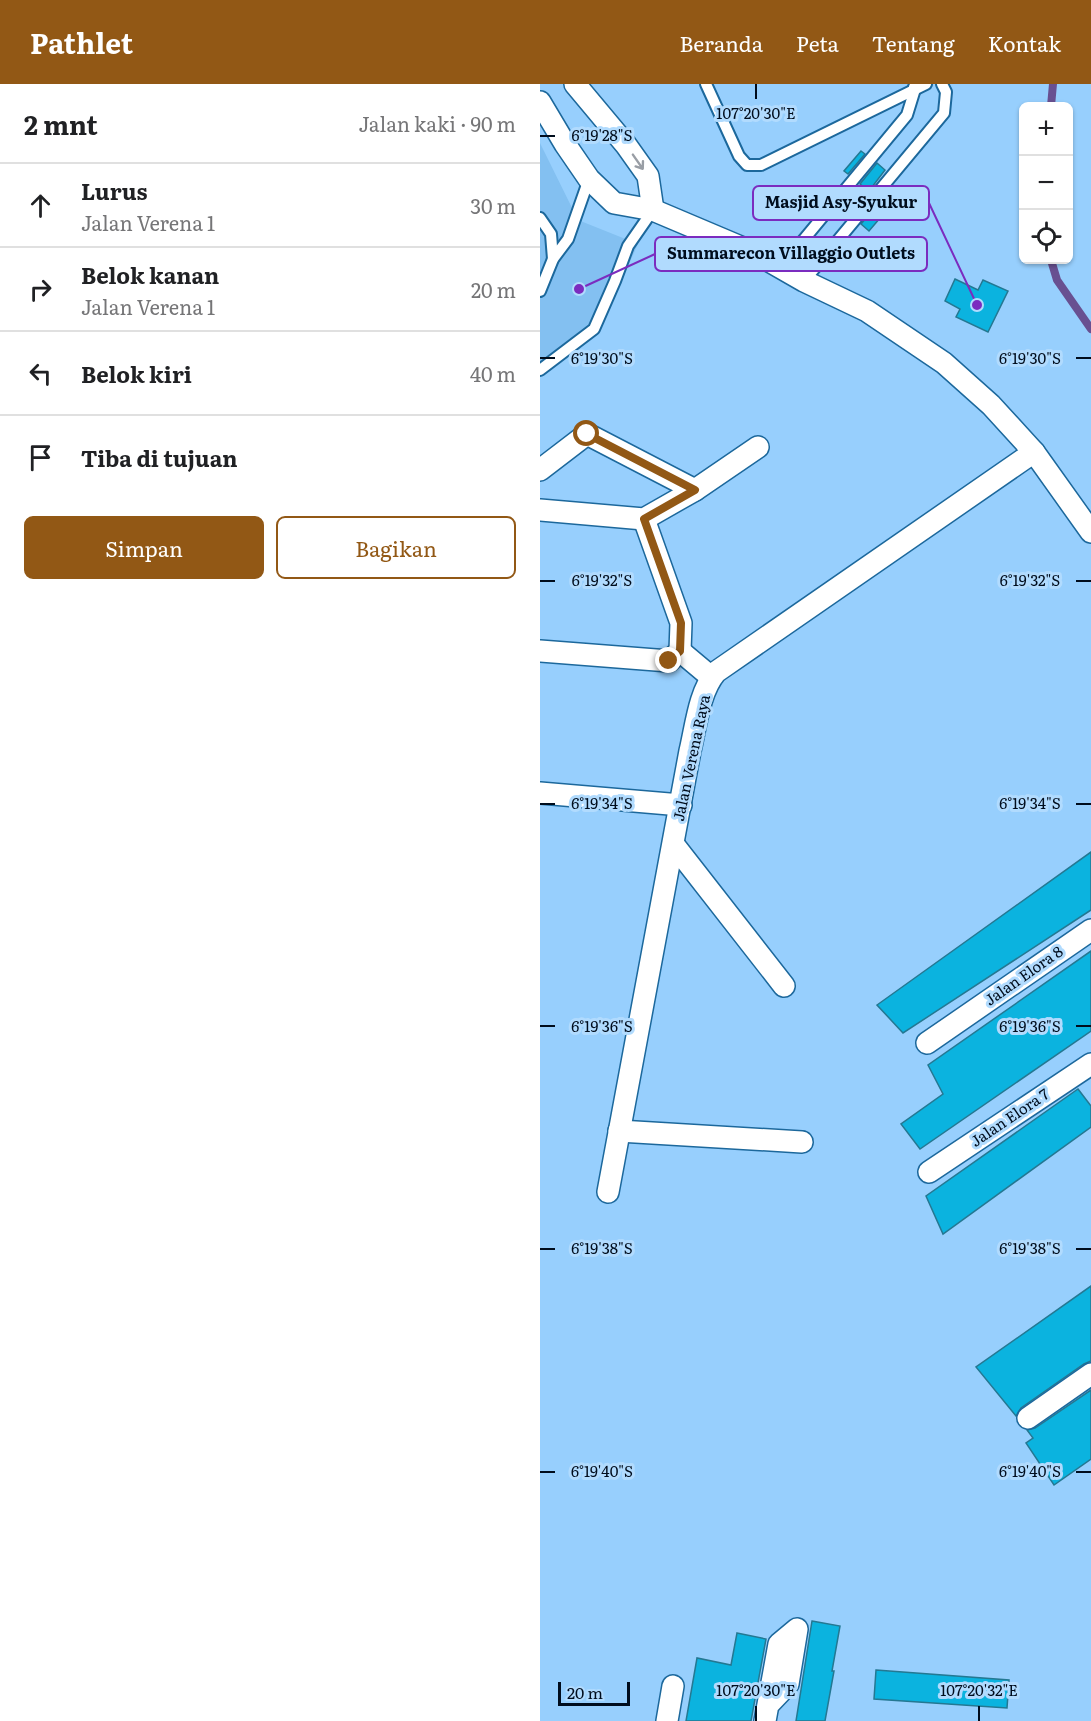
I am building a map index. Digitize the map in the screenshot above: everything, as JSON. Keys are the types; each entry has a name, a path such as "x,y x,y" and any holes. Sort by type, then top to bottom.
{"street":[{"path":"575,84 626,145 648,176 653,210"},
{"path":"540,102 589,179 614,203 653,210 758,254 867,311 944,363 991,405 1034,452 1091,532"},
{"path":"540,470 587,434 695,490"},
{"path":"540,510 644,519 695,490 758,447"},
{"name":"Jalan Verena Raya","path":"608,1192 690,751 703,697 711,677 725,665 1034,452"},
{"path":"644,519 681,623 674,656"},
{"path":"540,651 674,656 711,677"},
{"path":"540,793 681,805"},
{"path":"674,845 784,986"},
{"name":"Jalan Elora 8","path":"927,1043 1091,930"},
{"name":"Jalan Elora 7","path":"929,1172 1090,1065"},
{"path":"620,1131 802,1142"},
{"path":"1028,1418 1091,1374"},
{"path":"667,1721 673,1686"}],"lane":[{"path":"706,84 739,156 747,165 761,165 914,87 926,84"},
{"path":"804,280 944,113 946,92 942,84"},
{"path":"781,267 907,115 914,87"},
{"path":"540,291 552,259 568,239 589,179"},
{"path":"540,370 594,329 627,246 653,210"},
{"path":"540,218 551,234 552,259"}],"shaded area":[{"path":"540,143 578,220 638,244 597,335 540,377"}],"building":[{"path":"861,151 865,154 848,174 844,171"},
{"path":"877,163 885,170 869,191 860,184"},
{"path":"878,204 886,211 869,231 861,224"},
{"path":"955,279 978,290 983,280 1008,291 988,332 956,317 960,309 945,301"},
{"path":"1091,852 1091,910 903,1033 877,1005"},
{"path":"1091,951 1091,1031 920,1149 901,1124 943,1094 928,1065"},
{"path":"1078,1089 1091,1106 1091,1127 943,1234 926,1196"},
{"path":"1091,1286 1091,1361 1021,1408 1016,1416 976,1367"},
{"path":"1091,1390 1091,1459 1054,1485 1026,1443 1033,1438 1027,1430 1035,1428"},
{"path":"812,1621 840,1626 832,1671 834,1671 825,1721 796,1721"},
{"path":"737,1633 766,1639 751,1721 686,1721 697,1658 731,1665"},
{"path":"876,1670 1009,1680 1007,1708 874,1699"}],"waterway":[{"path":"1051,102 1053,84"},
{"path":"1052,264 1057,280 1091,329"}],"place":[{"name":"Summarecon Villaggio Outlets","path":"579,289"},
{"name":"Masjid Asy-Syukur","path":"977,305"}],"route":[{"path":"587,434 695,490 644,519 681,623 680,651 669,661"}]}
